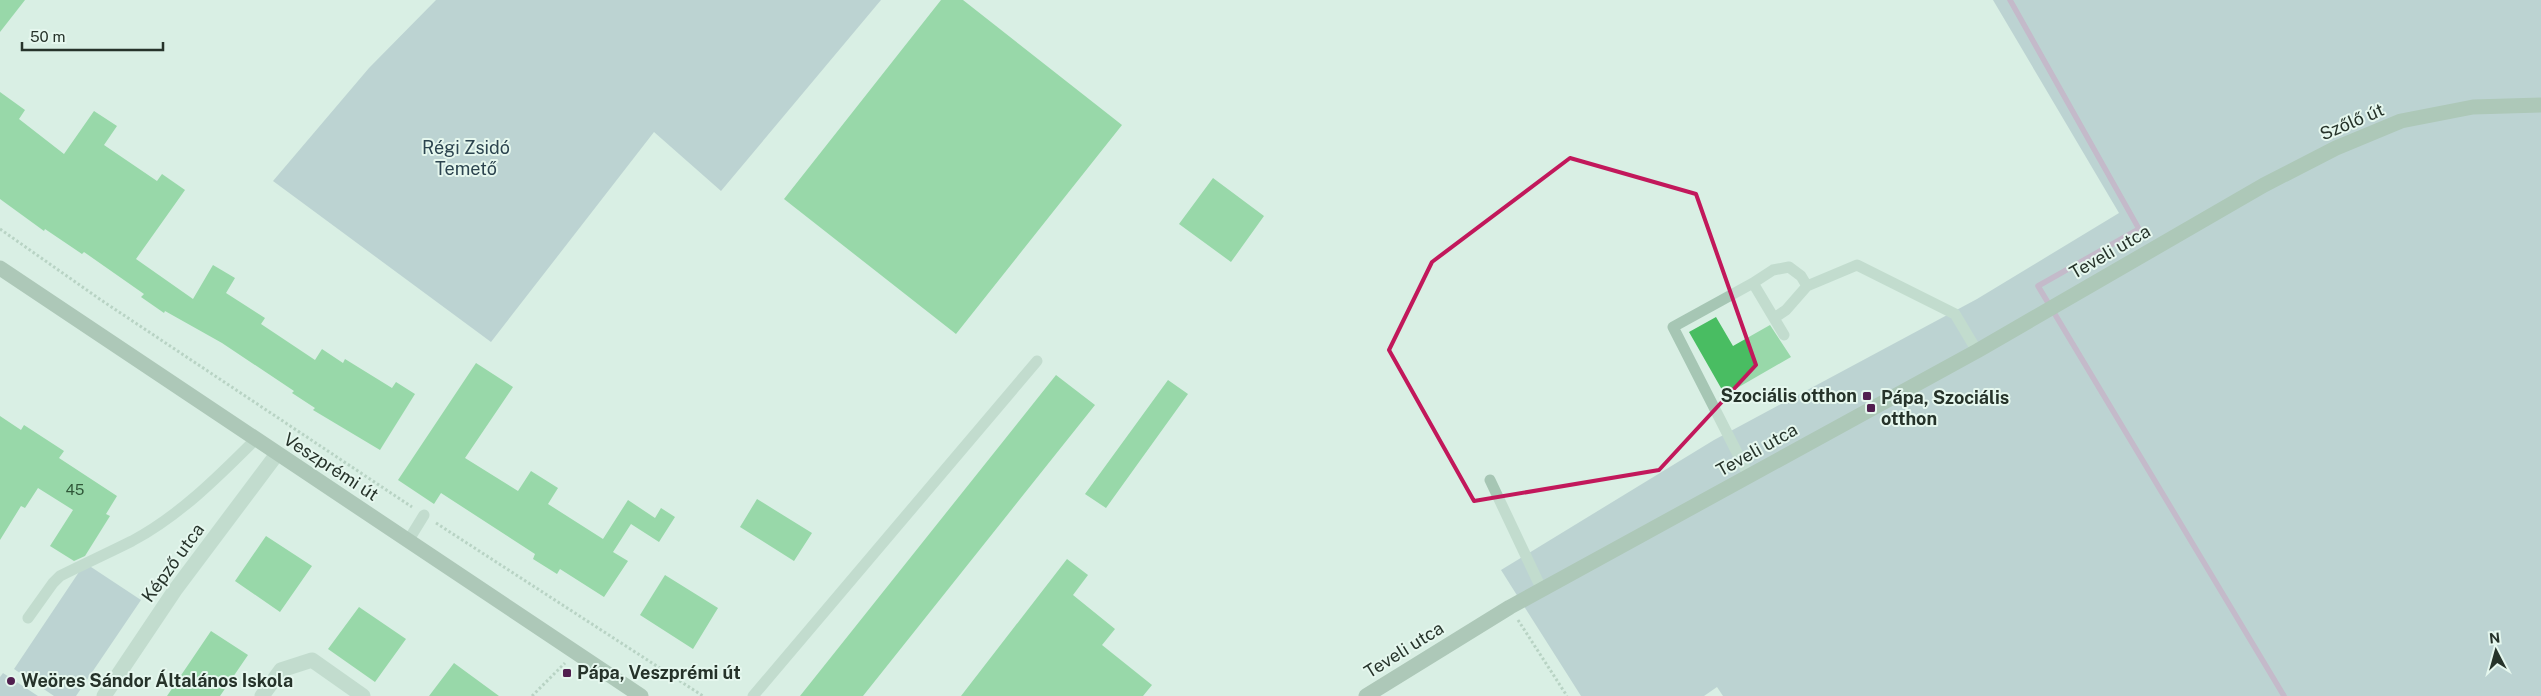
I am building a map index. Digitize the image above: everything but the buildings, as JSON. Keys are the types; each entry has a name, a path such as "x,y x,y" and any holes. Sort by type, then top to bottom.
{"main road":[{"name":"Szőlő út","path":"2194,225 2264,185 2336,148 2401,121 2473,108 2541,104"},
{"name":"Teveli utca","path":"1366,696 1510,607 1977,351 2194,225"},
{"name":"Veszprémi út","path":"0,268 641,696"}],"street":[{"name":"Képző utca","path":"104,696 175,590 277,454"},
{"path":"262,696 281,670 312,660 363,696"}],"lane":[{"path":"1774,318 1786,310 1807,286 1857,265 1956,314 1977,351"},
{"path":"1749,476 1673,327 1773,270 1789,267 1801,276 1807,286"},
{"path":"1753,283 1784,335"},
{"path":"753,696 1037,361"},
{"path":"28,618 60,576 132,540 172,515 217,478 255,440"},
{"path":"1490,480 1542,590"},
{"path":"408,541 424,515"}],"path":[{"path":"0,229 101,300 424,515 697,694 703,696"},
{"path":"1510,607 1567,696"},
{"path":"532,696 576,652"}],"highlighted area":[{"path":"1570,158 1696,194 1756,365 1659,470 1474,501 1389,350 1432,262"}],"green space":[{"name":"Régi Zsidó Temető","path":"436,0 881,0 721,191 654,132 491,342 273,181 369,68"},
{"path":"1993,0 2541,0 2541,696 1723,696 1717,687 1704,696 1581,696 1501,570 1714,440 1977,299 2119,213"},
{"path":"85,563 141,600 76,696 54,696 14,669"},
{"name":"Weöres Sándor Általános Iskola","path":"3,673 38,696 0,696 0,677"}],"waterway":[{"path":"2010,0 2139,229 2038,286 2284,696"}],"place":[{"name":"Szociális otthon","path":"1867,396"},
{"name":"Pápa, Szociális otthon","path":"1871,408"},
{"name":"Pápa, Veszprémi út","path":"567,673"},
{"name":"Weöres Sándor Általános Iskola","path":"11,681"}]}
